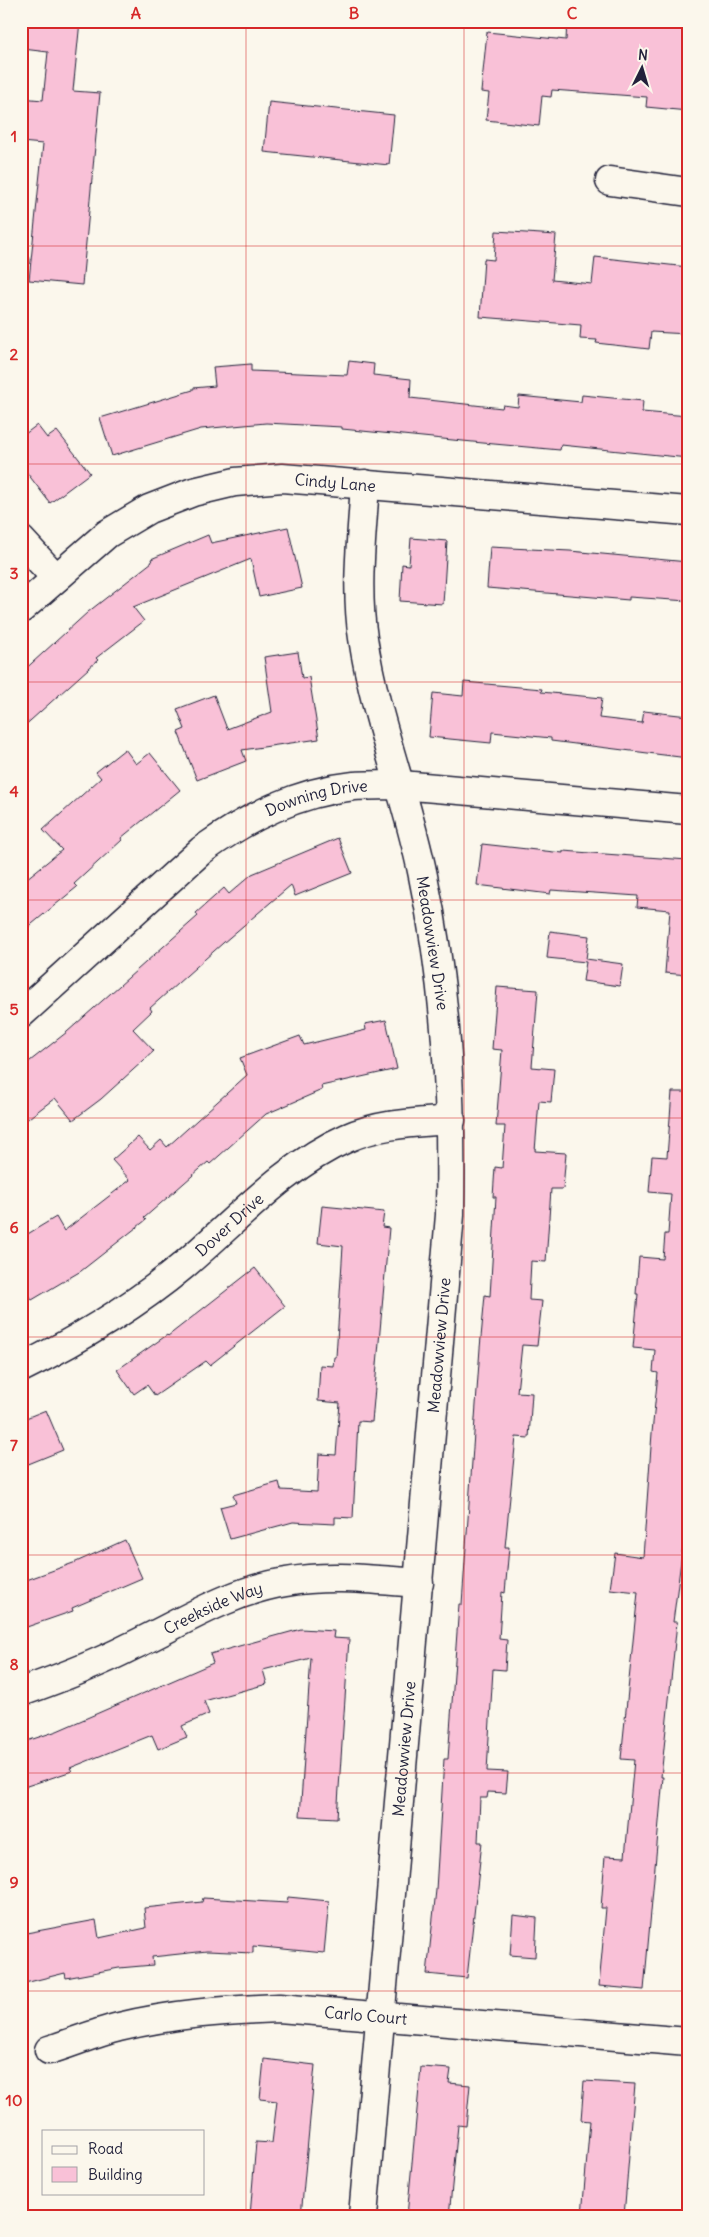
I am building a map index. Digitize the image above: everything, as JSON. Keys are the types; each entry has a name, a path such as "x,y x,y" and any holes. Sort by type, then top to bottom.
{"street":[{"path":"610,181 688,192"},
{"name":"Cindy Lane","path":"21,609 108,534 149,509 193,492 234,482 282,478 688,511"},
{"name":"Meadowview Drive","path":"363,2216 450,1215 451,1120 448,1056 439,965 423,876 401,785 380,715 363,637 359,578 365,484"},
{"path":"21,540 56,578"},
{"name":"Downing Drive","path":"21,1014 202,850 235,826 267,810 310,794 354,786 401,785 688,810"},
{"name":"Dover Drive","path":"21,1368 52,1353 119,1312 182,1266 291,1171 322,1150 349,1137 393,1125 451,1120"},
{"name":"Creekside Way","path":"21,1692 58,1679 130,1648 206,1608 240,1594 286,1582 333,1577 419,1583"},
{"name":"Carlo Court","path":"49,2050 118,2028 168,2017 218,2010 279,2008 688,2042"}],"building":[{"path":"26,21 80,21 73,91 100,93 82,285 29,280 43,144 21,142 21,98 43,100 48,52 23,49"},
{"path":"567,21 662,21 688,24 688,111 646,107 647,97 552,90 551,97 542,96 539,126 486,120 489,93 481,92 487,32 566,40"},
{"path":"269,102 394,115 389,165 264,152"},
{"path":"496,231 556,235 552,280 592,284 595,257 688,267 688,334 651,332 649,349 596,343 597,340 580,339 581,325 480,317 484,259 494,260"},
{"path":"349,361 374,364 373,375 411,379 410,398 502,408 503,405 518,407 519,396 581,402 582,395 643,401 642,412 688,416 688,458 561,445 560,450 342,429 342,427 266,423 201,429 112,456 100,418 193,390 193,388 215,386 213,367 251,364 251,371 347,375"},
{"path":"37,425 47,438 57,431 90,473 50,503 21,465 21,437"},
{"path":"288,527 302,588 259,597 251,559 133,607 144,621 96,658 98,660 21,729 21,673 88,612 152,562 151,559 208,535 211,543"},
{"path":"411,538 447,541 443,604 400,601 402,564 409,565"},
{"path":"490,547 570,551 688,562 688,601 629,597 629,600 487,588"},
{"path":"298,652 302,678 309,677 319,739 242,750 246,761 197,780 178,732 185,729 177,709 214,695 227,729 272,712 264,657"},
{"path":"464,682 542,689 541,692 602,698 599,718 642,723 644,711 688,716 688,758 551,741 551,738 492,732 491,743 429,737 433,693 463,696"},
{"path":"125,749 136,764 150,753 180,790 121,838 122,840 74,884 77,887 21,933 21,883 62,850 43,830 101,778 96,772"},
{"path":"338,838 352,873 295,896 291,885 150,1008 152,1011 133,1029 154,1051 101,1099 73,1120 55,1098 21,1124 21,1068 67,1032 198,916 196,913 224,888 229,894 252,874"},
{"path":"482,844 563,853 563,851 688,860 688,975 665,973 670,910 637,907 638,896 551,890 550,894 477,885"},
{"path":"550,931 589,936 586,959 623,964 620,986 583,981 586,962 547,958"},
{"path":"497,987 538,990 532,1067 554,1069 551,1102 539,1101 535,1151 566,1153 563,1189 551,1189 546,1262 531,1261 529,1300 542,1301 537,1346 522,1345 517,1392 532,1393 529,1438 516,1437 505,1547 509,1547 505,1593 502,1592 499,1639 507,1640 505,1670 493,1669 487,1771 508,1772 506,1793 488,1792 487,1798 480,1798 478,1842 482,1842 467,1978 427,1974 436,1890 444,1759 448,1759 459,1604 462,1604 480,1348 485,1295 490,1296 496,1197 493,1197 495,1167 502,1168 505,1126 496,1126 502,1050 492,1049"},
{"path":"386,1020 397,1069 321,1086 322,1090 266,1114 210,1164 208,1162 144,1218 146,1220 81,1271 32,1300 21,1281 21,1238 56,1217 64,1231 130,1180 112,1160 138,1137 150,1150 161,1140 167,1147 247,1075 240,1058 300,1036 304,1045 366,1030 365,1024"},
{"path":"672,1092 688,1092 688,1507 673,1622 677,1622 661,1777 663,1777 644,1990 599,1986 606,1908 601,1908 605,1856 625,1857 634,1760 621,1759 638,1592 610,1589 615,1553 643,1557 658,1373 653,1372 655,1350 633,1348 638,1294 636,1294 639,1257 663,1259 665,1234 668,1234 671,1194 649,1192 652,1156 667,1157"},
{"path":"322,1206 384,1212 382,1227 389,1228 372,1422 358,1421 353,1518 335,1517 335,1524 293,1522 230,1539 220,1507 236,1503 233,1495 279,1482 281,1490 317,1492 319,1454 336,1455 340,1403 318,1401 320,1365 333,1366 334,1357 336,1357 343,1246 318,1243"},
{"path":"255,1268 285,1306 210,1365 206,1361 155,1396 147,1385 134,1394 117,1370 168,1336"},
{"path":"46,1410 63,1450 21,1467 21,1420"},
{"path":"125,1540 142,1578 72,1608 73,1611 21,1629 21,1582 76,1562"},
{"path":"301,1629 334,1631 333,1638 349,1639 337,1818 300,1816 311,1658 263,1670 267,1684 204,1701 209,1714 182,1726 187,1737 158,1749 152,1735 70,1768 72,1771 21,1788 21,1743 57,1731 213,1663 210,1654"},
{"path":"288,1897 329,1901 324,1953 253,1946 253,1953 207,1951 152,1957 153,1965 119,1968 66,1978 65,1973 21,1984 21,1934 96,1920 99,1938 146,1928 144,1908 202,1902 203,1898 287,1903"},
{"path":"513,1915 537,1918 535,1957 510,1955"},
{"path":"264,2059 315,2065 301,2216 250,2216 256,2142 272,2143 277,2101 260,2099"},
{"path":"421,2067 451,2069 449,2083 470,2085 466,2126 458,2125 449,2216 407,2216"},
{"path":"584,2081 635,2084 624,2216 582,2215 590,2121 581,2120"}]}
